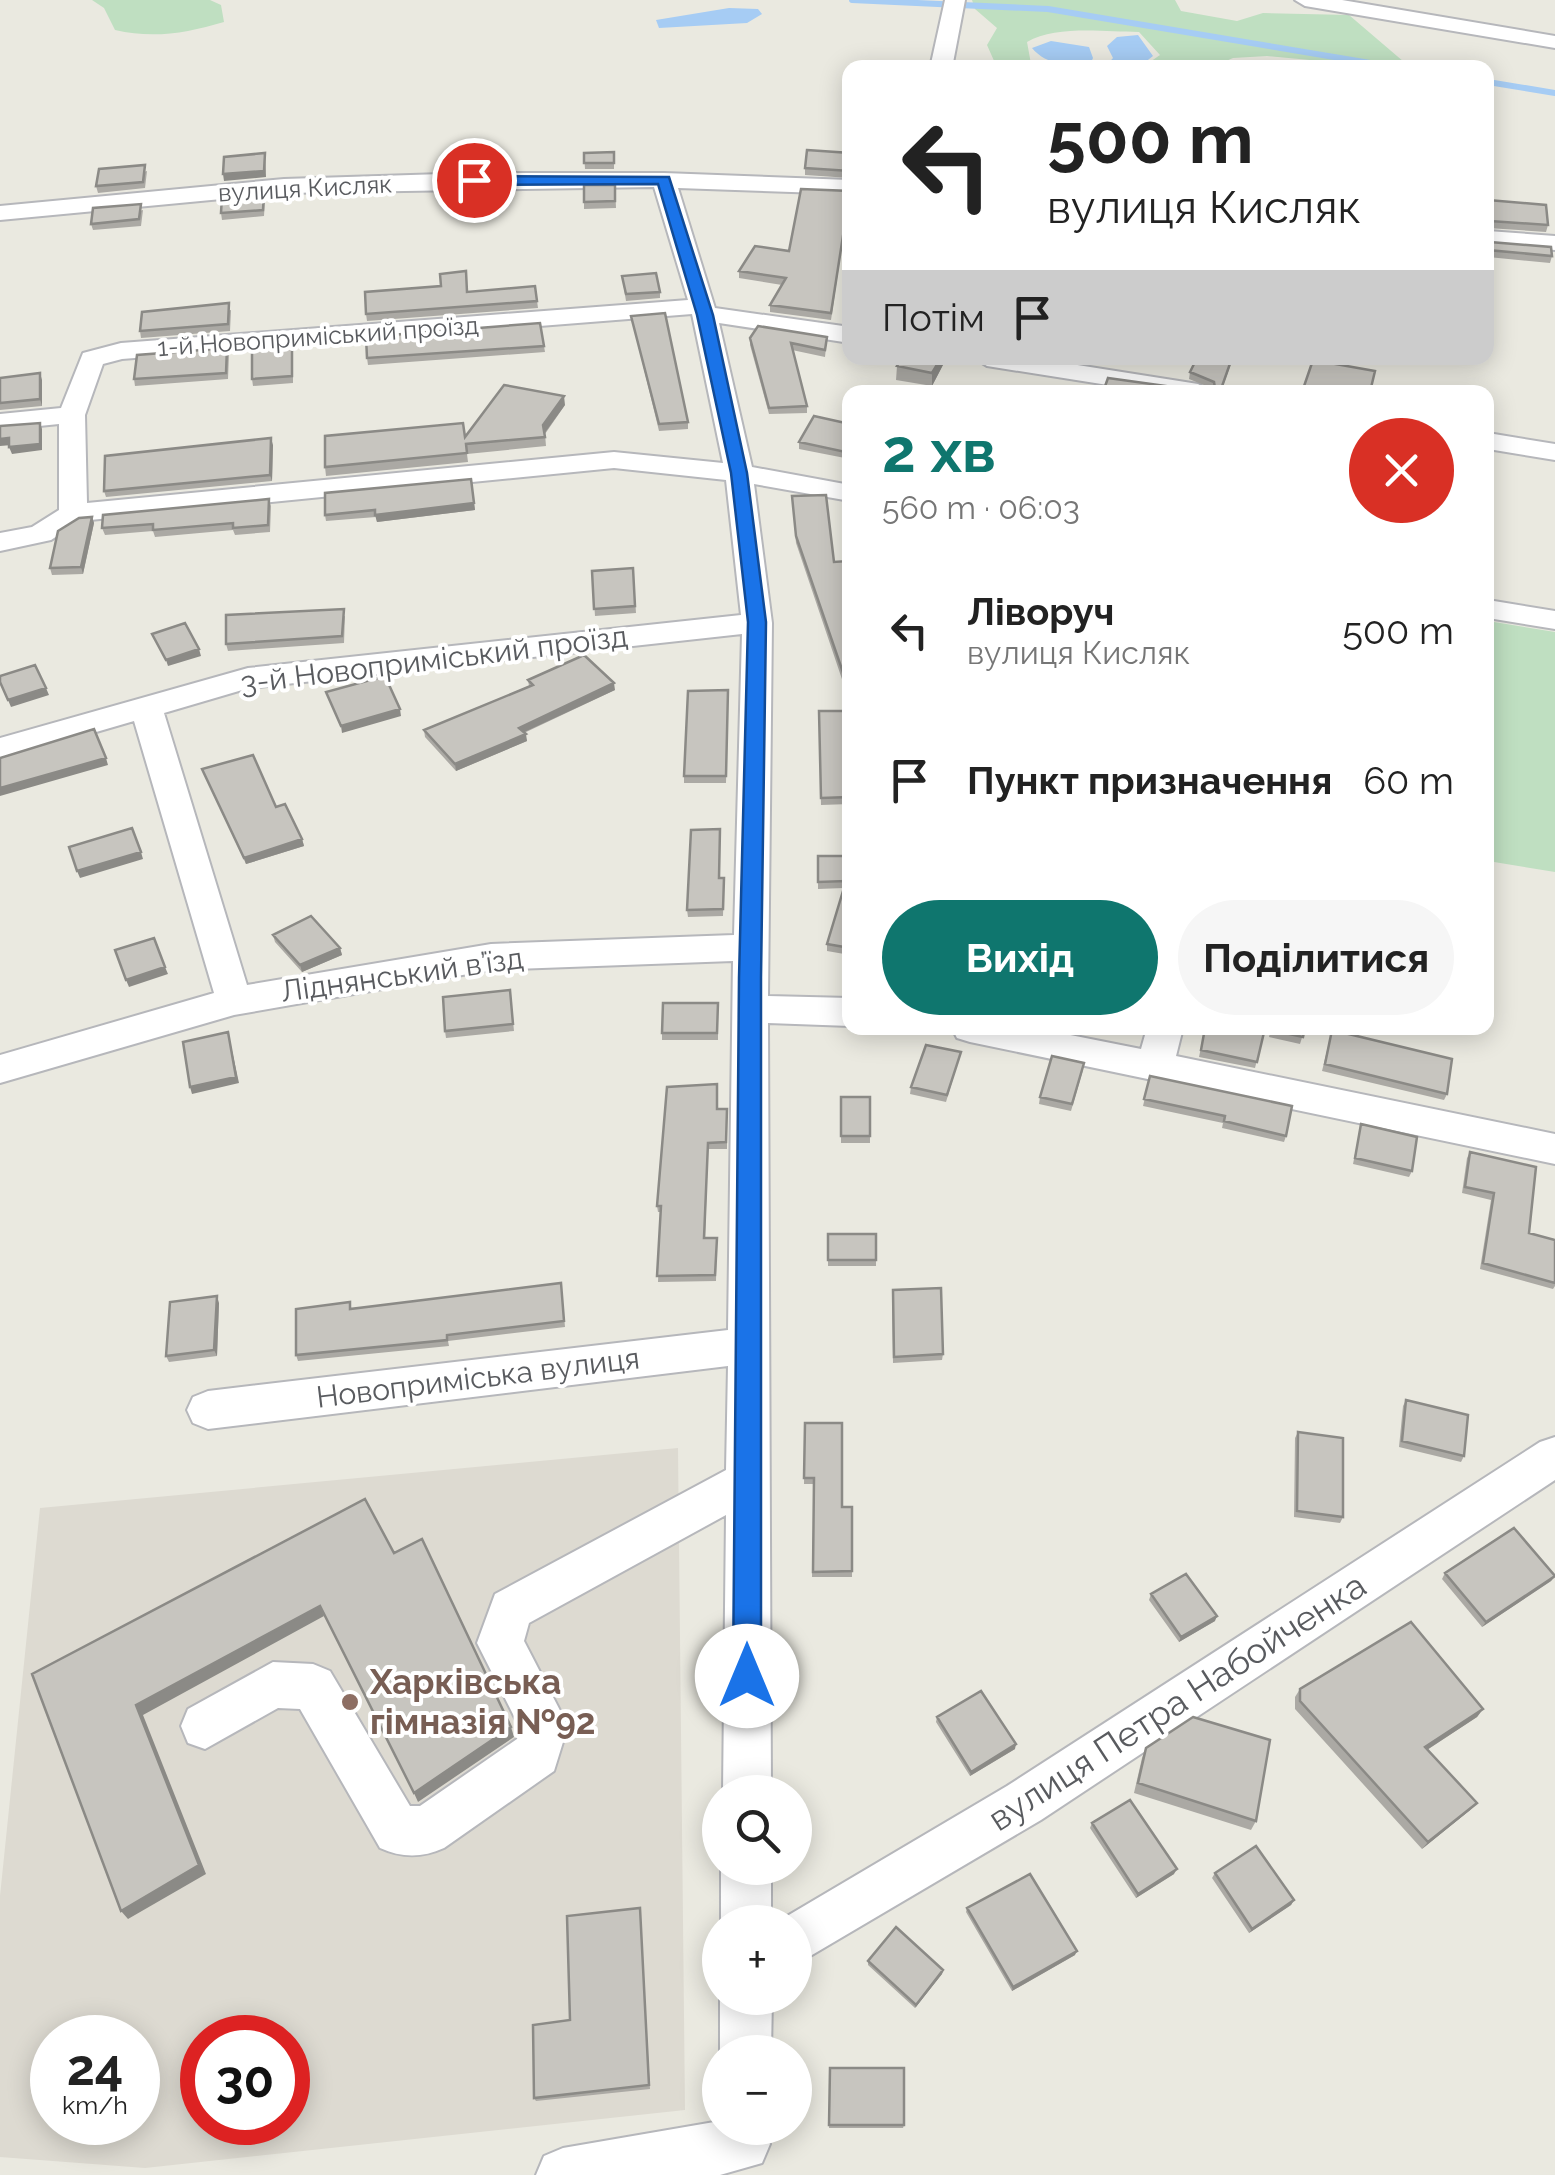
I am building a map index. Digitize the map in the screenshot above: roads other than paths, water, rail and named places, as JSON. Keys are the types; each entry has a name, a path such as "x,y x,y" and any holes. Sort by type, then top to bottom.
{"street":[{"path":"943,60 954,0"},
{"path":"1306,0 1555,42"},
{"path":"664,180 703,310 739,473 757,622 750,1009 747,1775"},
{"name":"вулиця Кисляк","path":"0,212 284,186 664,180 842,187"},
{"path":"0,228 51,208"},
{"path":"1494,239 1555,244"},
{"path":"703,310 842,334"},
{"name":"1-й Новоприміський проїзд","path":"73,514 72,415 92,359 121,351 703,310"},
{"path":"1030,365 1155,385"},
{"path":"0,422 72,415"},
{"path":"1494,444 1555,452"},
{"path":"0,542 40,534 73,514 614,460 739,473 842,492"},
{"path":"1494,609 1555,620"},
{"name":"3-й Новоприміський проїзд","path":"0,749 248,678 757,622"},
{"path":"146,707 234,1001"},
{"name":"Ліднянський в’їзд","path":"0,1069 234,1001 491,957 751,947"},
{"path":"750,1009 842,1012"},
{"path":"1004,1035 1555,1149"},
{"path":"1155,1066 1162,1035"},
{"name":"Новоприміська вулиця","path":"208,1410 748,1346"},
{"name":"вулиця Петра Набойченка","path":"812,1930 1024,1803 1555,1456"},
{"path":"205,1726 273,1686 314,1688 397,1832 428,1831 537,1754 544,1726 500,1643 511,1608 748,1481"},
{"path":"563,2175 743,2149"}],"water":[{"path":"729,8 758,9 762,14 747,23 659,28 656,20"},
{"path":"1138,35 1153,56 1148,60 1111,60 1107,46 1117,37"},
{"path":"1051,41 1089,47 1093,58 1049,60 1032,48"}],"waterway":[{"path":"852,0 1048,9 1352,60"},
{"path":"1494,83 1555,93"}],"place":[{"name":"Харківська гімназія №92","path":"350,1702"}]}
